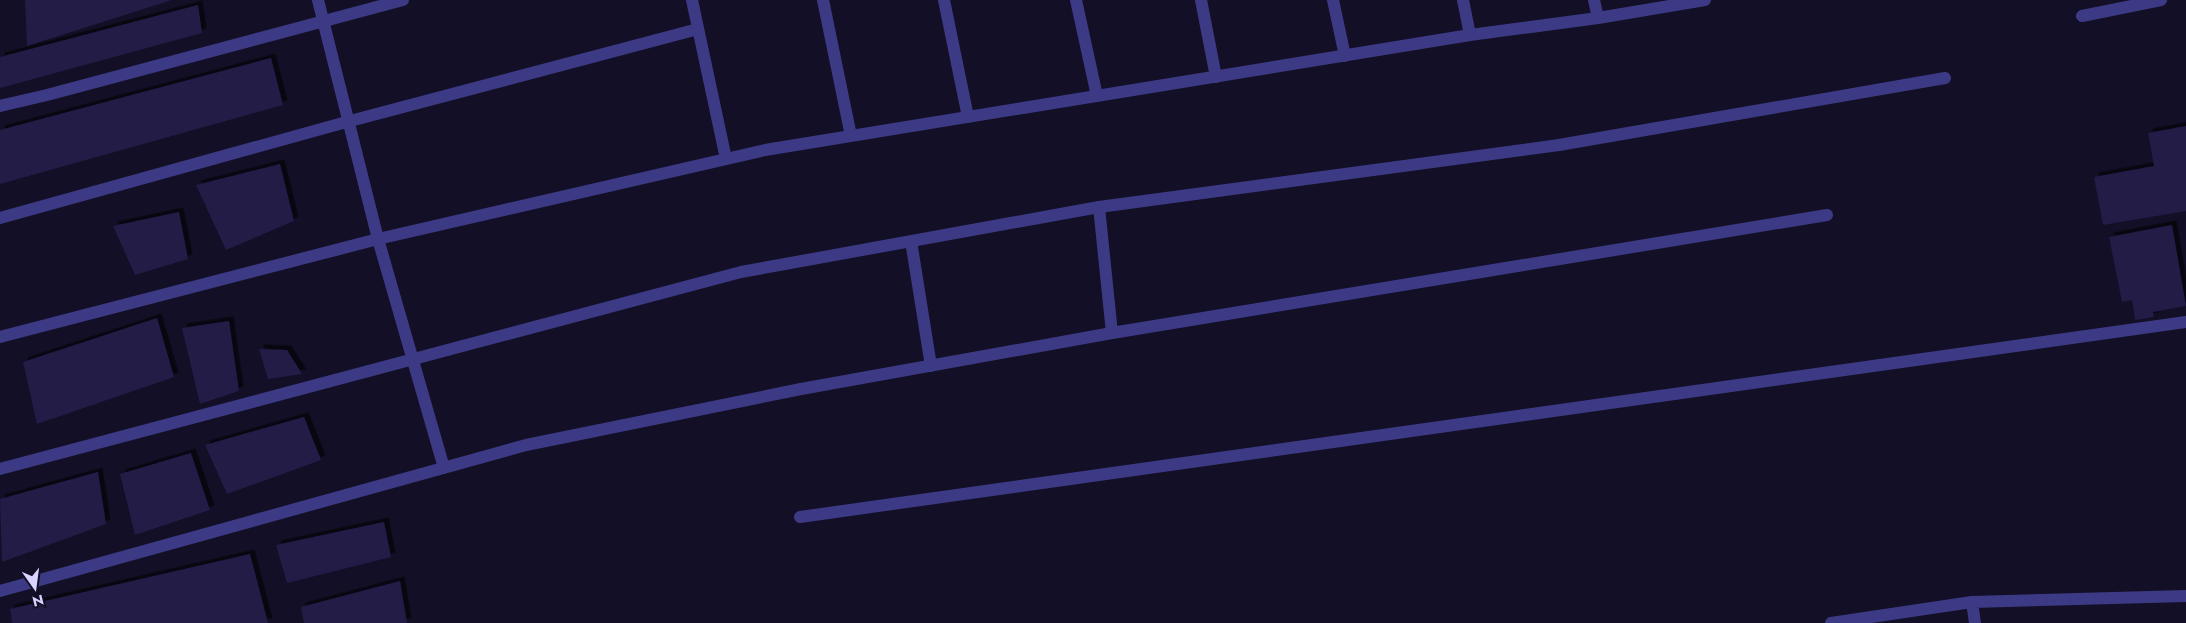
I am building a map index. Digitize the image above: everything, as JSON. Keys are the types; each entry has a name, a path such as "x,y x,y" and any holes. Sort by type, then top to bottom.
{"street":[{"path":"318,0 350,121 378,239 444,468"},
{"path":"0,106 403,0"},
{"path":"692,0 726,158"},
{"path":"824,0 851,136"},
{"path":"944,0 968,117"},
{"path":"1076,0 1096,96"},
{"path":"1201,0 1216,76"},
{"path":"1333,0 1345,56"},
{"path":"1463,0 1470,35"},
{"path":"1594,0 1598,18"},
{"path":"0,336 378,239 726,158 1470,35 1598,18 1705,0"},
{"path":"2082,16 2160,0"},
{"path":"0,218 350,121 698,29"},
{"path":"0,469 741,272 1099,207 1559,145 1945,78"},
{"path":"1099,207 1112,333"},
{"path":"0,591 526,445 801,389 1112,333 1827,215"},
{"path":"911,241 931,366"},
{"path":"800,517 2186,322"},
{"path":"1831,623 1972,602 2186,596"},
{"path":"1972,602 1975,623"}],"building":[{"path":"25,0 172,0 27,46"},
{"path":"198,5 202,33 0,88 0,57"},
{"path":"271,58 283,105 0,184 0,130"},
{"path":"2186,126 2186,211 2103,225 2094,177 2154,166 2148,133"},
{"path":"280,164 294,221 226,250 196,185"},
{"path":"179,212 188,259 135,275 113,226"},
{"path":"2172,225 2186,306 2153,312 2154,317 2135,320 2132,300 2122,302 2109,237"},
{"path":"157,318 174,377 37,424 23,362"},
{"path":"229,321 239,391 200,404 182,328"},
{"path":"259,349 287,350 302,374 268,379"},
{"path":"304,417 321,460 227,494 205,445"},
{"path":"191,453 210,510 135,535 120,474"},
{"path":"98,472 106,524 2,562 0,499"},
{"path":"384,522 391,557 287,583 276,545"},
{"path":"250,554 268,623 12,623 10,609"},
{"path":"400,581 407,623 304,623 301,607"}]}
